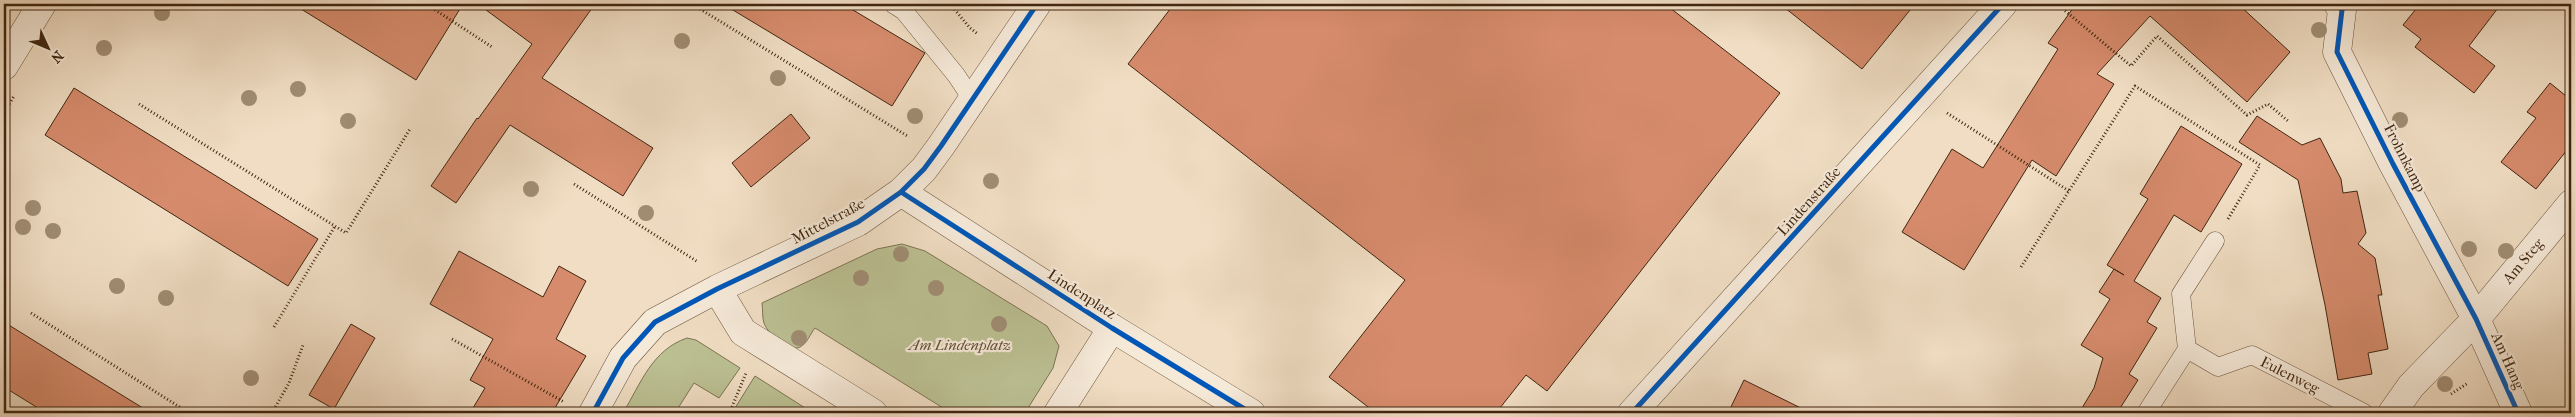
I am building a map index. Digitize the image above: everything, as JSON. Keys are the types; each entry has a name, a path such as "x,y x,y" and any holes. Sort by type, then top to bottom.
{"street":[{"path":"4,66 42,4"},
{"name":"Mittelstraße","path":"583,410 623,358 654,322 717,289 858,222 901,192 924,169 942,146 1037,4"},
{"name":"Lindenstraße","path":"1632,413 2003,4"},
{"name":"Frohnkamp","path":"2338,4 2342,10 2337,52 2393,164 2476,319"},
{"name":"Lindenplatz","path":"901,192 1112,328 1251,413"},
{"name":"Am Steg","path":"2392,413 2411,386 2476,319 2571,204"},
{"path":"717,289 742,332 873,413"},
{"name":"Am Hang","path":"2476,319 2518,413"},
{"name":"Lindenplatz","path":"1058,413 1112,328"}],"lane":[{"path":"893,4 904,11 956,75 972,99"},
{"path":"2146,413 2187,349 2181,294 2215,241"},
{"name":"Eulenweg","path":"2187,349 2218,367 2252,355 2364,413"}],"path":[{"path":"426,4 492,47"},
{"path":"950,4 970,28 1005,50"},
{"path":"2057,4 2131,66 2157,36 2247,116 2268,104 2288,121"},
{"path":"700,9 913,140 942,146"},
{"path":"2021,267 2135,86 2260,165 2215,241"},
{"path":"1919,96 2069,190"},
{"path":"139,104 346,233 410,129"},
{"path":"574,184 701,264 693,268"},
{"path":"274,327 335,226"},
{"path":"31,313 189,413"},
{"path":"452,339 566,403 583,410"},
{"path":"272,413 289,383 303,345"},
{"path":"732,407 749,364"},
{"path":"2447,397 2468,382 2475,387"},
{"path":"563,408 570,394"}],"green space":[{"name":"Am Lindenplatz","path":"902,244 925,251 1047,326 1059,346 1053,368 1025,413 951,413 815,328 805,344 795,348 784,345 766,327 763,321 762,303 877,249"},
{"path":"687,338 696,340 740,368 719,398 694,383 675,413 623,413 642,379 656,359 675,343"},
{"path":"755,376 813,413 743,413 735,408"}],"building":[{"path":"293,4 463,4 416,80"},
{"path":"478,4 595,4 542,78 653,148 623,196 510,125 456,203 431,186 477,118 532,44"},
{"path":"723,4 843,4 925,53 892,106"},
{"path":"1174,4 1665,4 1780,93 1547,391 1526,375 1496,413 1376,413 1329,377 1405,280 1128,64"},
{"path":"1780,4 1915,4 1862,69"},
{"path":"2076,4 2238,4 2290,52 2247,102 2150,16 2097,74 2114,84 2056,176 2032,160 1964,270 1902,232 1952,149 1983,168 2058,49 2048,43"},
{"path":"2420,4 2501,4 2469,46 2495,66 2474,93 2415,47 2421,39 2403,25"},
{"path":"2550,83 2571,100 2571,145 2536,189 2501,162 2536,118 2527,112"},
{"path":"74,88 318,239 288,286 45,135"},
{"path":"791,114 810,138 751,187 732,163"},
{"path":"2257,116 2302,145 2320,138 2341,179 2343,193 2357,191 2366,233 2358,244 2375,258 2382,295 2378,295 2388,349 2368,353 2372,374 2338,380 2325,305 2298,180 2239,142"},
{"path":"2181,126 2242,164 2201,232 2174,215 2134,281 2161,298 2147,322 2157,328 2129,374 2138,380 2117,413 2079,413 2094,388 2103,358 2081,345 2110,299 2099,292 2114,269 2107,265 2148,199 2140,194"},
{"path":"459,251 543,297 559,266 586,281 556,339 586,356 552,413 470,413 485,388 470,380 493,339 430,304"},
{"path":"4,322 151,413 46,413 4,387"},
{"path":"351,324 375,338 334,409 309,395"},
{"path":"1744,380 1811,413 1728,413"}],"cycle path":[{"path":"593,413 623,358 655,322 717,289 858,222 901,192 924,169 941,146 1037,4"},
{"path":"1632,413 2003,4"},
{"path":"2338,4 2342,10 2337,52 2393,164 2476,319 2518,413"},
{"path":"901,192 1112,328 1251,413"}]}
